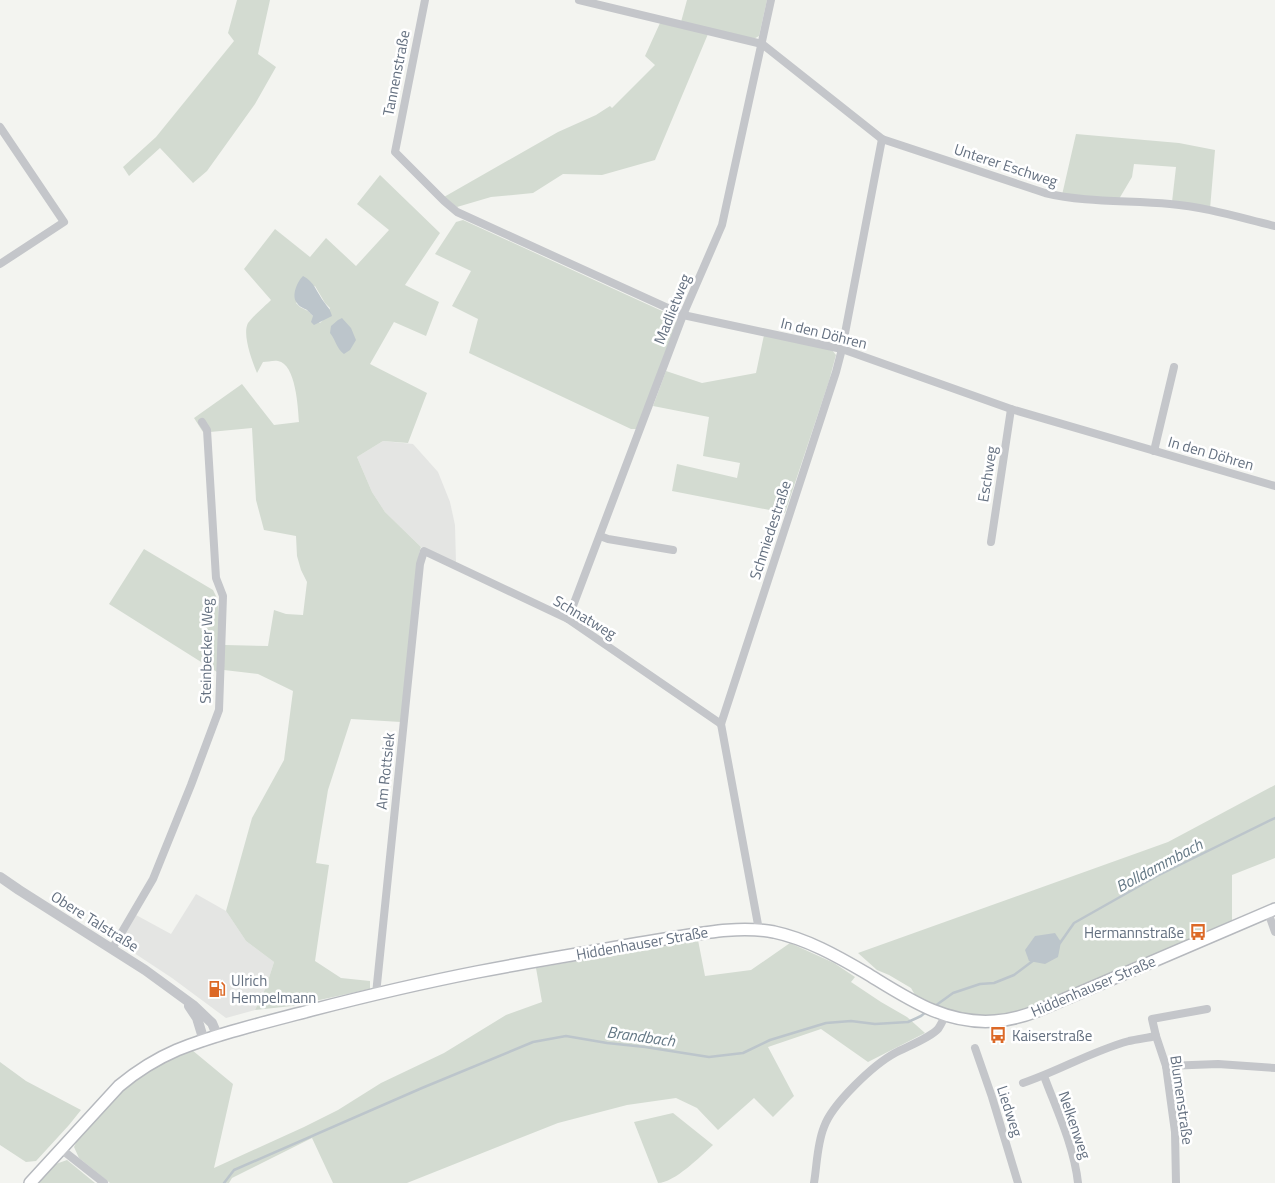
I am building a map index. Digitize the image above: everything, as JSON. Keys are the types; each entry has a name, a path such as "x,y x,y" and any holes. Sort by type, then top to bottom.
{"main road":[{"name":"Hiddenhauser Straße","path":"30,1183 119,1086 132,1075 158,1059 204,1041 296,1014 476,972 714,931 759,930 812,944 831,953 909,999 941,1014 991,1022 1008,1020 1027,1014 1271,910"}],"street":[{"name":"Tannenstraße","path":"395,152 425,0"},
{"path":"579,0 762,44"},
{"name":"Madlietweg","path":"568,619 683,315 722,225 771,0"},
{"name":"Unterer Eschweg","path":"762,44 882,139 1045,194 1190,206 1275,226"},
{"path":"0,127 64,222 0,264"},
{"name":"Schmiedestraße","path":"759,930 721,724 842,349 882,139"},
{"name":"In den Döhren","path":"395,152 457,212 683,315 842,349 1011,409 1275,486"},
{"path":"1154,451 1174,367"},
{"name":"Eschweg","path":"991,542 1011,409"},
{"name":"Steinbecker Weg","path":"112,949 153,879 219,710 223,596 216,578 207,430 202,422"},
{"path":"600,536 673,550"},
{"name":"Schnatweg","path":"424,551 568,619 721,724"},
{"name":"Am Rottsiek","path":"376,994 420,564 424,551"},
{"name":"Obere Talstraße","path":"0,877 145,970 174,991 193,1005 212,1023 218,1037"},
{"path":"1271,910 1275,932"},
{"name":"Obere Talstraße","path":"174,991 190,1008 196,1018 204,1041"},
{"name":"Blumenstraße","path":"1176,1183 1175,1132 1166,1066 1152,1019 1207,1009"},
{"path":"814,1183 820,1140 830,1114 864,1076 878,1064 937,1030 941,1014"},
{"path":"1023,1084 1106,1049 1129,1041 1156,1036"},
{"name":"Liedweg","path":"975,1048 1018,1183"},
{"path":"1166,1066 1218,1064 1275,1068"},
{"name":"Nelkenweg","path":"1044,1076 1068,1139 1078,1183"},
{"path":"61,1149 104,1183"}],"shaded area":[{"path":"237,0 270,0 258,54 276,67 255,104 207,171 193,183 160,148 129,176 123,167 156,137 234,41 228,33"},
{"path":"687,0 767,0 759,36 752,40 681,22"},
{"path":"660,23 708,34 655,160 602,175 563,174 533,193 491,197 457,207 444,197 558,132 596,115 610,106 612,108 655,65 645,56"},
{"path":"1076,134 1179,143 1215,150 1210,209 1172,202 1176,167 1134,164 1132,177 1119,199 1062,195"},
{"path":"380,175 440,233 405,285 439,302 426,336 394,322 370,364 427,393 408,443 383,441 357,457 372,492 385,512 421,547 401,722 351,719 328,790 316,863 329,865 315,961 341,978 370,981 370,989 292,1006 255,1010 266,987 274,962 246,941 226,911 252,818 284,760 293,691 258,674 224,670 217,672 109,604 144,549 213,590 218,600 220,642 225,645 268,646 274,610 286,614 303,615 307,582 297,556 296,536 264,530 256,500 252,428 203,432 194,418 242,384 274,425 299,422 295,387 289,370 284,364 273,361 263,362 257,373 253,362 248,348 246,328 248,323 271,300 244,269 275,229 310,257 326,238 356,266 389,230 357,204","holes":["315,286 330,308 320,323 308,311 296,303"]},
{"path":"463,220 673,316 676,323 637,429 631,429 469,353 478,319 452,306 471,271 435,254 456,222"},
{"path":"303,276 313,284 329,308 332,316 314,325 311,322 313,316 299,306 295,300 296,289"},
{"path":"342,318 351,328 356,340 350,350 344,354 330,333 331,326"},
{"path":"764,335 832,350 836,355 785,513 672,491 677,464 737,478 740,463 703,456 709,417 653,406 666,371 702,383 756,373"},
{"path":"383,441 413,444 438,472 450,502 455,525 456,563 421,547 385,512 372,492 357,457"},
{"path":"1275,785 1275,858 1232,875 1232,923 1035,1007 1009,1014 986,1016 972,1015 940,1007 915,995 911,988 877,970 858,953 1168,842"},
{"path":"196,894 226,911 246,941 274,962 266,987 255,1010 226,1018 172,978 119,943 136,915 171,934"},
{"path":"1055,933 1061,942 1058,957 1045,964 1029,961 1025,950 1035,936"},
{"path":"698,940 705,976 751,970 790,943 834,963 855,977 851,982 907,1017 925,1033 868,1062 821,1029 768,1047 794,1096 773,1117 754,1098 718,1130 697,1108 676,1098 627,1105 558,1123 407,1183 333,1183 312,1138 232,1178 229,1183 110,1183 79,1158 74,1147 78,1138 127,1086 163,1062 192,1050 233,1084 214,1168 338,1110 381,1083 444,1053 506,1015 542,1002 536,968"},
{"path":"0,1062 26,1081 81,1110 36,1161 26,1162 0,1145"},
{"path":"673,1113 713,1145 695,1162 672,1179 658,1183 634,1122"},
{"path":"67,1160 95,1183 36,1183 53,1165"}],"waterway":[{"name":"Bolldammbach","path":"1060,943 1074,923 1157,876 1275,818"},
{"name":"Brandbach","path":"935,1006 953,993 980,984 994,983 1014,975 1034,960"},
{"name":"Brandbach","path":"224,1183 234,1170 533,1042 566,1036 709,1057 743,1053 770,1040 826,1023 851,1021 875,1024 908,1022 926,1012"}],"place":[{"name":"Hermannstraße","path":"1198,932"},
{"name":"Ulrich Hempelmann","path":"217,989"},
{"name":"Kaiserstraße","path":"998,1035"}]}
